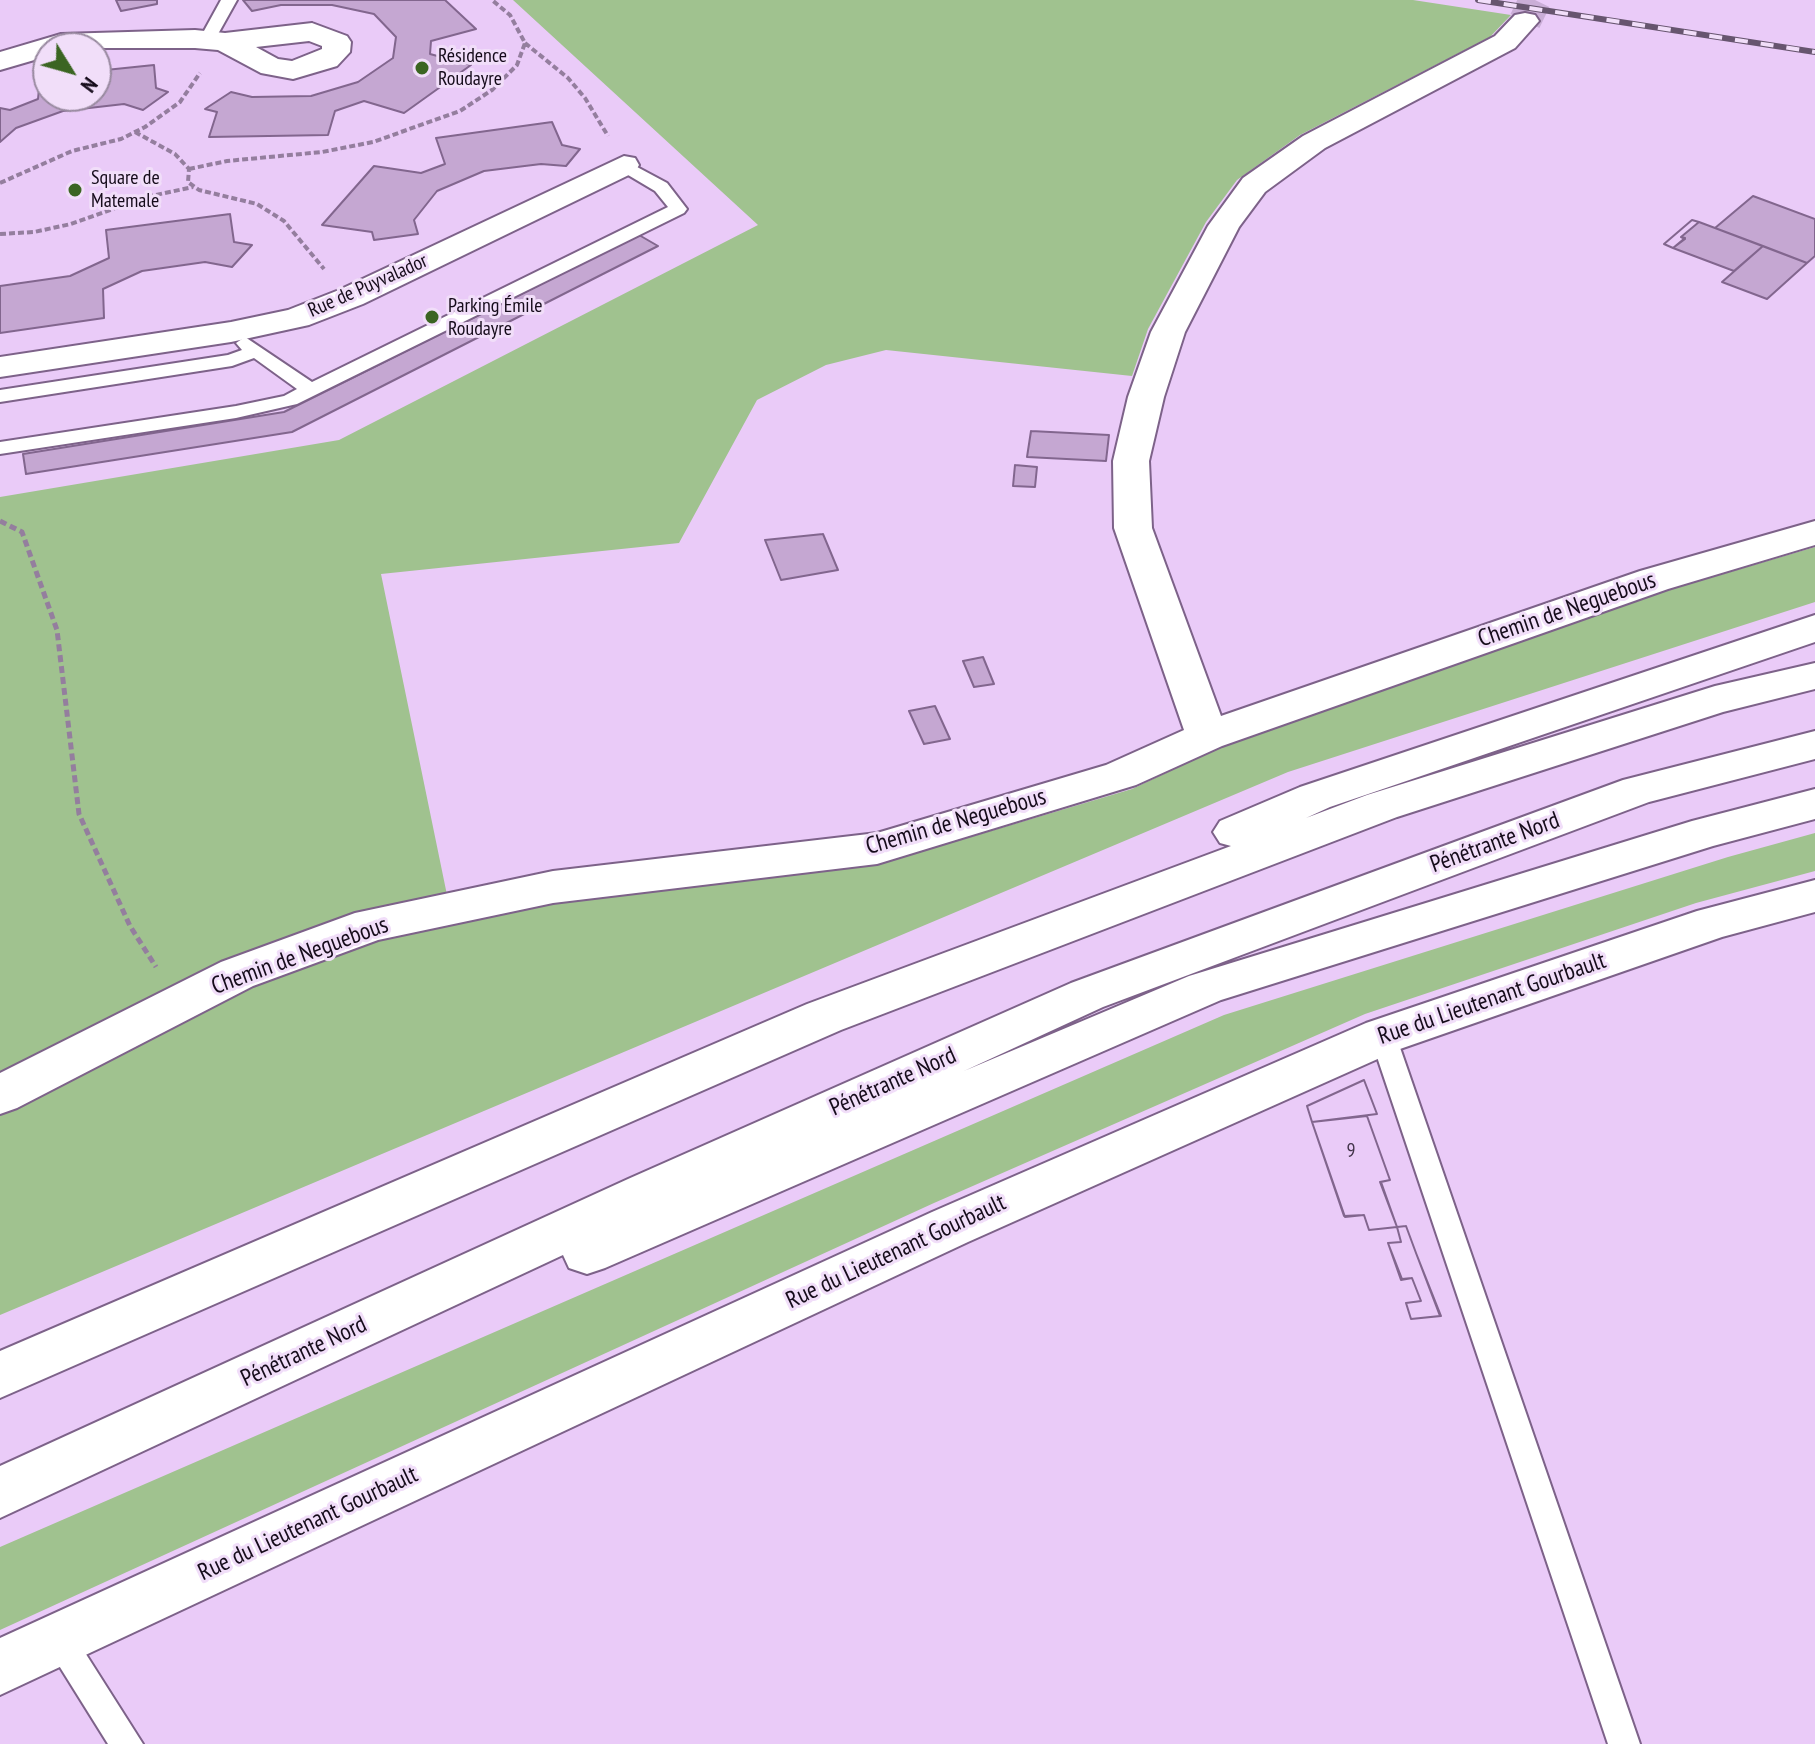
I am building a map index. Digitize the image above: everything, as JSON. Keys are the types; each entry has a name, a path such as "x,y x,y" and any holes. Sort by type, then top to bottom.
{"main road":[{"path":"1207,736 1133,528 1131,461 1146,397 1168,332 1224,226 1254,185 1314,142 1505,42 1525,21"},
{"path":"0,61 61,43 217,41"},
{"name":"Rue de Puyvalador","path":"0,367 244,342 351,297 624,165"},
{"name":"Chemin de Neguebous","path":"0,1095 237,974 371,925 553,887 877,848 1121,775 1207,736 1654,580 1815,533"},
{"path":"0,1375 824,1017 1315,797 1815,628"},
{"path":"824,1017 1382,806 1715,700 1815,676"},
{"name":"Pénétrante Nord","path":"0,1493 646,1193 1087,995 1638,790 1815,745"},
{"path":"0,1504 1205,988 1707,832 1815,804"},
{"name":"Rue du Lieutenant Gourbault","path":"0,1667 950,1227 1383,1036 1713,923 1815,896"},
{"path":"0,1349 477,1167"}],"lane":[{"path":"217,41 229,0"},
{"path":"0,448 236,412 290,400 678,209 661,187 624,165"},
{"path":"0,396 232,360 244,342 311,390"},
{"path":"1383,1036 1624,1744"},
{"path":"59,1640 127,1744"}],"path":[{"path":"492,0 510,15 525,43 568,78 585,98 624,165"},
{"path":"0,183 72,151 121,139 135,132 180,102 195,82 217,41"},
{"path":"189,169 227,161 322,152 373,142 460,111 492,90 517,65 525,43"},
{"path":"135,132 175,154 189,169 188,182 194,186 257,204 284,221 303,247 351,297"},
{"path":"0,234 71,224 146,197 194,186"},
{"path":"0,521 22,532 57,630 79,814 130,926 184,1002"}],"green space":[{"path":"513,0 1413,0 1511,15 1490,37 1300,135 1237,180 1206,222 1148,329 1132,376 886,350 826,365 757,400 679,543 381,574 447,895 0,1078 0,497 339,440 758,225"},
{"path":"1815,547 1815,602 1288,772 0,1315 0,1114 246,988 377,941 555,903 883,863 1132,789 1219,748 1665,591"},
{"path":"1815,833 1815,871 1696,903 1365,1014 934,1203 0,1630 0,1547 1224,1015 1728,857"}],"building":[{"path":"116,0 157,0 157,4 121,11"},
{"name":"Résidence Roudayre","path":"243,0 445,0 476,29 431,41 430,54 471,65 404,113 364,101 335,111 328,135 209,137 217,112 205,109 231,92 252,97 311,96 358,82 393,58 396,37 374,14 332,5 281,5 252,11"},
{"path":"154,65 156,88 168,92 143,110 124,104 112,105 112,69"},
{"path":"32,101 32,112 60,112 16,128 0,142 0,108 10,110"},
{"name":"Résidence Roudayre","path":"552,122 562,145 580,149 566,166 541,164 484,171 437,191 414,220 418,234 374,240 372,232 322,225 374,166 421,173 445,164 436,138"},
{"path":"1753,196 1815,219 1815,256 1807,263 1715,228"},
{"path":"230,214 234,242 252,245 232,267 205,262 142,271 103,289 104,318 0,333 0,286 70,276 109,258 106,230"},
{"path":"1692,220 1699,222 1681,237 1685,239 1673,248 1664,244"},
{"path":"1692,220 1699,222 1681,237 1685,238 1673,248 1664,244"},
{"path":"1699,222 1763,246 1734,271 1673,248"},
{"path":"639,235 658,246 292,432 26,474 23,454 284,412"},
{"path":"1763,246 1807,263 1767,299 1722,282"},
{"path":"1031,431 1109,435 1106,461 1027,457"},
{"path":"1015,465 1037,467 1035,487 1013,486"},
{"path":"823,534 838,570 781,580 765,540"},
{"path":"983,657 994,684 974,687 963,661"},
{"path":"935,706 950,739 924,744 909,711"},
{"path":"1364,1080 1377,1114 1312,1122 1307,1106"},
{"path":"1364,1080 1377,1114 1312,1122 1307,1106"},
{"path":"1367,1116 1390,1180 1380,1182 1397,1227 1369,1230 1364,1215 1345,1217 1312,1122"},
{"path":"1367,1116 1390,1180 1381,1182 1397,1227 1369,1230 1364,1215 1344,1216 1312,1122"},
{"path":"1406,1226 1441,1316 1411,1319 1406,1303 1421,1301 1412,1278 1402,1279 1388,1243 1401,1242 1397,1227"},
{"path":"1406,1226 1440,1316 1411,1319 1406,1303 1421,1301 1412,1278 1401,1280 1388,1243 1401,1242 1397,1227"}],"tunnel":[{"path":"1525,21 1535,0"}],"railway":[{"path":"1478,0 1815,52"}],"place":[{"name":"Résidence Roudayre","path":"422,68"},
{"name":"Square de Matemale","path":"75,190"},
{"name":"Parking Émile Roudayre","path":"432,317"}]}
